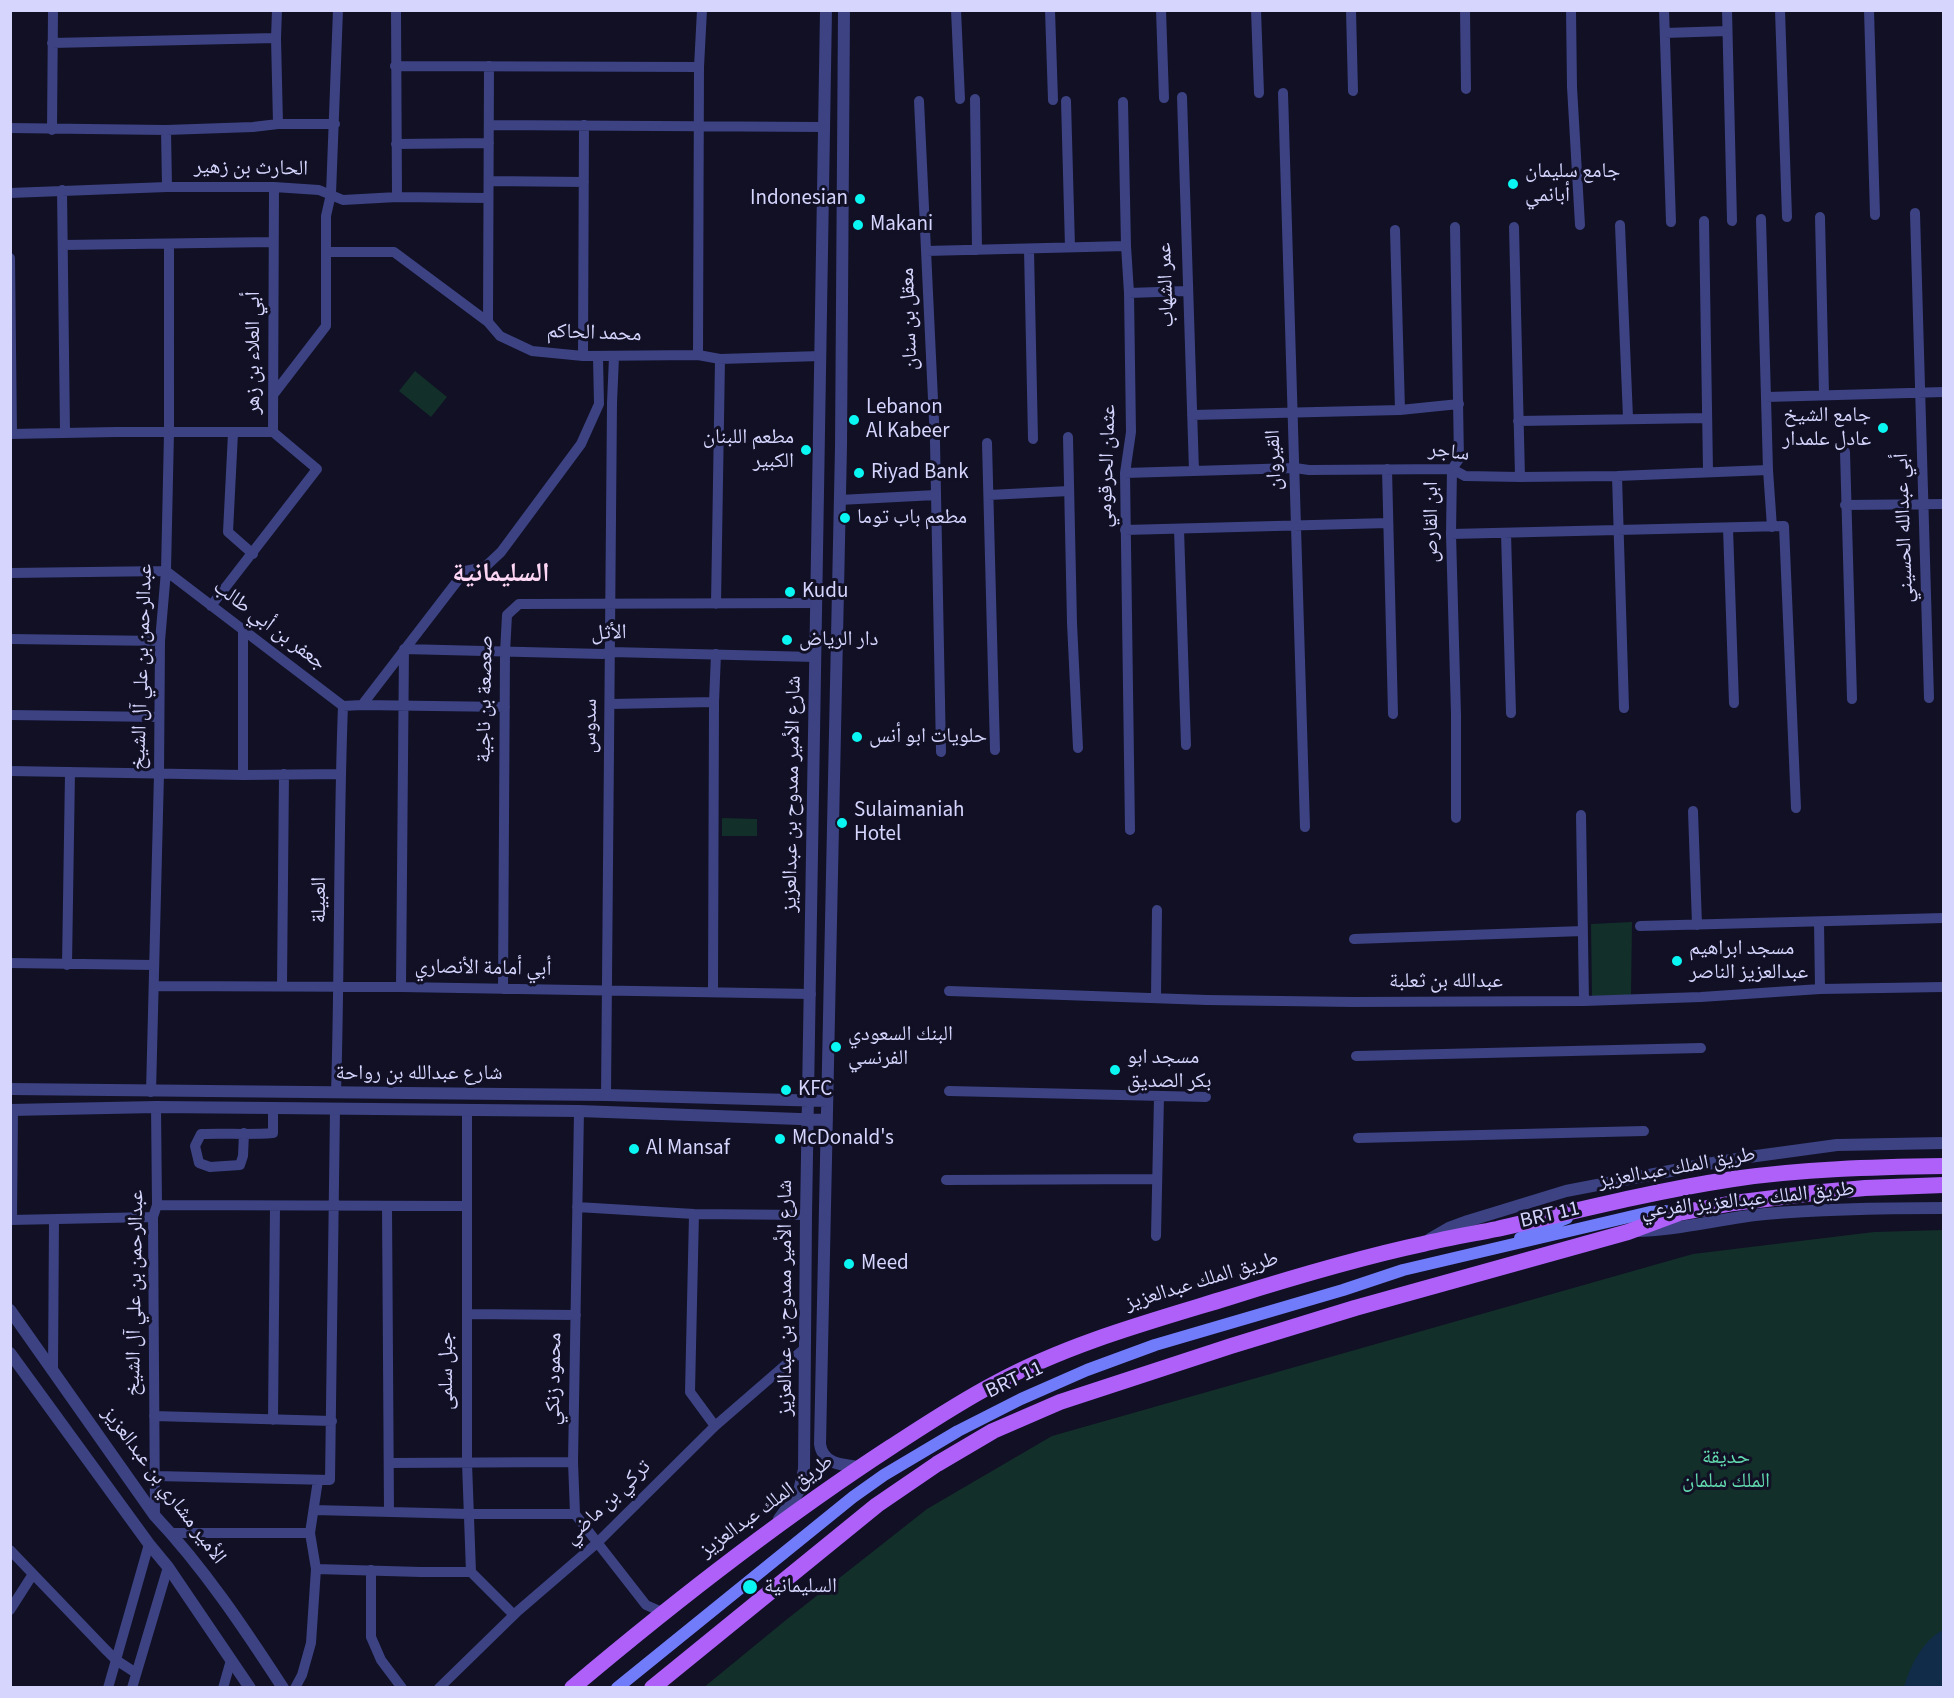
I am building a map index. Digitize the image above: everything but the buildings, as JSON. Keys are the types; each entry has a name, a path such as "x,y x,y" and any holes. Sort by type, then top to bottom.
{"main road":[{"name":"طريق الملك عبدالعزيز","path":"572,1688 662,1612 771,1529 860,1467 996,1382 1066,1351 1142,1323 1267,1285 1422,1244 1596,1206 1745,1178 1870,1168 1944,1166"},
{"name":"طريق الملك عبدالعزيز","path":"652,1688 877,1505 937,1464 993,1431 1060,1402 1355,1308 1628,1232 1679,1214 1734,1203 1832,1191 1944,1185"},
{"name":"BRT 11","path":"1499,1247 1596,1206"},
{"name":"BRT 11","path":"617,1688 861,1491 958,1431 1021,1399 1087,1370 1155,1345 1403,1270 1650,1212 1664,1211 1679,1214"}],"street":[{"path":"51,130 53,10"},
{"path":"277,10 278,124"},
{"path":"273,395 326,326 326,216 331,194 338,10"},
{"path":"396,10 397,197"},
{"path":"698,355 699,67 702,10"},
{"name":"شارع الأمير ممدوح بن عبدالعزيز","path":"844,10 839,500 820,1444 821,1451 829,1461 860,1467"},
{"path":"956,10 960,99"},
{"path":"1050,10 1053,100"},
{"path":"1161,10 1164,98"},
{"path":"1256,10 1259,93"},
{"path":"1351,10 1353,91"},
{"path":"1466,10 1466,89"},
{"path":"1571,10 1572,87 1580,225"},
{"path":"1664,10 1671,222"},
{"path":"1727,10 1732,221"},
{"path":"1780,10 1787,217"},
{"path":"1869,10 1875,215"},
{"name":"شارع الأمير ممدوح بن عبدالعزيز","path":"771,1529 799,1491 804,1468 807,1101 811,993 823,127 827,12"},
{"path":"1665,33 1727,31"},
{"path":"52,43 276,38"},
{"path":"395,66 699,67"},
{"path":"488,322 489,66"},
{"name":"القيروان","path":"1283,93 1305,827"},
{"name":"عمر الشهاب","path":"1182,98 1194,471"},
{"path":"975,99 977,250"},
{"name":"معقل بن سنان","path":"919,101 936,495 941,752"},
{"path":"1066,101 1070,247"},
{"name":"عثمان الحرقومي","path":"1123,102 1131,432 1125,473 1130,830"},
{"path":"10,128 166,130 278,124 334,124"},
{"path":"489,125 823,127"},
{"path":"582,356 585,125"},
{"path":"166,130 167,187"},
{"path":"396,144 489,143"},
{"path":"489,181 584,182"},
{"name":"الحارث بن زهير","path":"10,193 167,187 274,187 319,190 343,200 397,197 488,198"},
{"name":"أبي العلاء بن زهر","path":"210,606 253,554 317,469 273,432 274,187"},
{"path":"62,190 65,433"},
{"name":"أبي عبدالله الحسيني","path":"1915,213 1929,698"},
{"path":"1820,217 1824,394"},
{"path":"1761,219 1768,470 1772,527"},
{"path":"1704,221 1708,471"},
{"path":"1620,225 1628,418"},
{"name":"ابن القارص","path":"1455,227 1459,459 1452,469 1451,534 1456,715 1456,818"},
{"path":"1514,227 1520,477"},
{"path":"1395,230 1400,410"},
{"path":"63,245 273,242"},
{"name":"عبدالرحمن بن علي آل الشيخ","path":"151,1092 160,641 166,571 169,432 169,244"},
{"path":"926,251 1126,246"},
{"path":"1029,250 1033,439"},
{"name":"محمد الحاكم","path":"326,252 394,252 488,322 500,336 532,351 598,357 698,355 720,359 821,356"},
{"path":"11,259 11,434 273,432"},
{"path":"1129,293 1187,291"},
{"path":"362,705 465,572 485,567 501,552 581,444 599,404 598,357"},
{"name":"سدوس","path":"606,1095 614,357"},
{"path":"716,604 720,359"},
{"path":"1767,397 1944,392"},
{"path":"1192,415 1400,410 1459,404"},
{"path":"1518,422 1707,418"},
{"path":"233,433 228,532 253,554"},
{"path":"1068,437 1078,748"},
{"path":"987,443 995,750"},
{"path":"1845,452 1852,699"},
{"name":"ساجر","path":"1125,473 1295,468 1309,470 1452,469 1465,476 1520,477 1768,470"},
{"path":"1387,469 1393,714"},
{"path":"1617,476 1624,708"},
{"path":"989,495 1069,491"},
{"path":"839,500 936,495"},
{"path":"1845,505 1944,504"},
{"path":"1125,530 1388,523"},
{"path":"1451,534 1785,526 1796,808"},
{"path":"1728,528 1734,703"},
{"path":"1179,529 1186,745"},
{"path":"1506,533 1511,713"},
{"path":"10,573 166,571"},
{"name":"جعفر بن أبي طالب","path":"166,571 343,706"},
{"name":"صعصعة بن ناجية","path":"503,989 507,615 519,604 817,603"},
{"path":"243,631 243,775"},
{"path":"10,639 160,641"},
{"path":"400,987 404,649"},
{"name":"الأثل","path":"404,649 506,653 603,654 612,652 815,657"},
{"path":"713,991 716,654"},
{"path":"610,704 714,702"},
{"path":"343,706 505,707"},
{"name":"العبيلة","path":"336,1093 343,706"},
{"path":"10,715 159,717"},
{"path":"10,771 243,775 341,774"},
{"path":"67,965 70,772"},
{"path":"282,986 284,774"},
{"path":"1693,811 1697,925"},
{"path":"1581,815 1584,1001"},
{"path":"1156,998 1157,910"},
{"path":"1640,926 1944,918"},
{"path":"1819,922 1820,989"},
{"path":"1354,939 1583,931"},
{"path":"10,963 154,965"},
{"name":"أبي أمامة الأنصاري","path":"154,986 811,993"},
{"name":"عبدالله بن ثعلبة","path":"949,991 1354,1002 1584,1001 1689,998 1820,989 1944,987"},
{"path":"1356,1056 1701,1048"},
{"name":"شارع عبدالله بن رواحة","path":"10,1089 606,1095 827,1101"},
{"path":"950,1091 1206,1097"},
{"path":"1156,1236 1159,1096"},
{"name":"عبدالرحمن بن علي آل الشيخ","path":"155,1516 153,1218 157,1205 156,1107"},
{"name":"شارع عبدالله بن رواحة","path":"12,1110 156,1107 579,1111 827,1120"},
{"path":"244,1133 243,1156 240,1165 210,1167 199,1163 195,1146 201,1134 244,1133 258,1135 273,1133 273,1108"},
{"path":"156,1476 330,1480 335,1109"},
{"path":"12,1110 11,1220 153,1218"},
{"name":"جبل سلمى","path":"467,1110 467,1463 471,1572"},
{"name":"محمود زنكي","path":"575,1514 573,1462 579,1111"},
{"path":"1358,1138 1644,1131"},
{"name":"طريق الملك عبدالعزيز الفرعي","path":"1422,1244 1449,1228 1468,1221 1566,1191 1749,1156 1837,1145 1944,1143"},
{"path":"946,1180 1157,1179"},
{"path":"157,1205 467,1206"},
{"path":"273,1420 275,1206"},
{"path":"387,1206 389,1512"},
{"path":"577,1207 694,1214 806,1215"},
{"name":"طريق الملك عبدالعزيز الفرعي","path":"1628,1232 1659,1231 1764,1214 1872,1208 1944,1208"},
{"path":"694,1214 690,1392 715,1426"},
{"path":"53,1368 54,1220"},
{"name":"الأمير مشاري بن عبدالعزيز","path":"10,1310 155,1516 237,1617 283,1688"},
{"path":"466,1314 576,1315"},
{"name":"تركي بن ماضي","path":"439,1688 514,1615 597,1543 715,1426 805,1348"},
{"path":"10,1353 149,1544 168,1566 250,1688"},
{"path":"154,1416 332,1421"},
{"path":"389,1463 573,1462"},
{"path":"295,1688 302,1675 311,1643 316,1569 310,1533 318,1480"},
{"path":"314,1510 575,1514 646,1605 662,1612"},
{"path":"171,1533 310,1533"},
{"path":"108,1688 149,1544"},
{"path":"10,1550 116,1660 136,1673"},
{"path":"132,1688 168,1566"},
{"path":"316,1569 471,1572 514,1615"},
{"path":"371,1570 371,1637 381,1660 402,1688"},
{"path":"10,1610 33,1574"},
{"path":"223,1688 231,1660"}],"green space":[{"path":"415,371 447,397 431,417 399,391"},
{"path":"722,818 757,819 757,836 722,836"},
{"path":"1632,922 1631,997 1592,998 1591,924"},
{"name":"حديقة الملك سلمان","path":"1943,1230 1943,1687 703,1688 927,1509 1052,1436 1693,1254 1874,1232"}],"water":[{"path":"1943,1630 1943,1687 1904,1687 1918,1654 1929,1640"}],"place":[{"name":"جامع سليمان أبانمي","path":"1513,184"},
{"name":"Indonesian","path":"860,199"},
{"name":"Makani","path":"858,225"},
{"name":"Lebanon Al Kabeer","path":"854,420"},
{"name":"جامع الشيخ عادل علمدار","path":"1883,428"},
{"name":"مطعم اللبنان الكبير","path":"806,450"},
{"name":"Riyad Bank","path":"859,473"},
{"name":"مطعم باب توما","path":"845,518"},
{"name":"Kudu","path":"790,592"},
{"name":"دار الرياض","path":"787,640"},
{"name":"حلويات ابو أنس","path":"857,737"},
{"name":"Sulaimaniah Hotel","path":"842,823"},
{"name":"مسجد ابراهيم عبدالعزيز الناصر","path":"1677,961"},
{"name":"البنك السعودي الفرنسي","path":"836,1047"},
{"name":"مسجد ابو بكر الصديق","path":"1115,1070"},
{"name":"KFC","path":"786,1090"},
{"name":"McDonald's","path":"780,1139"},
{"name":"Al Mansaf","path":"634,1149"},
{"name":"Meed","path":"849,1264"},
{"name":"السليمانية","path":"750,1587"}],"district":[{"name":"السليمانية","path":"501,575"}]}
